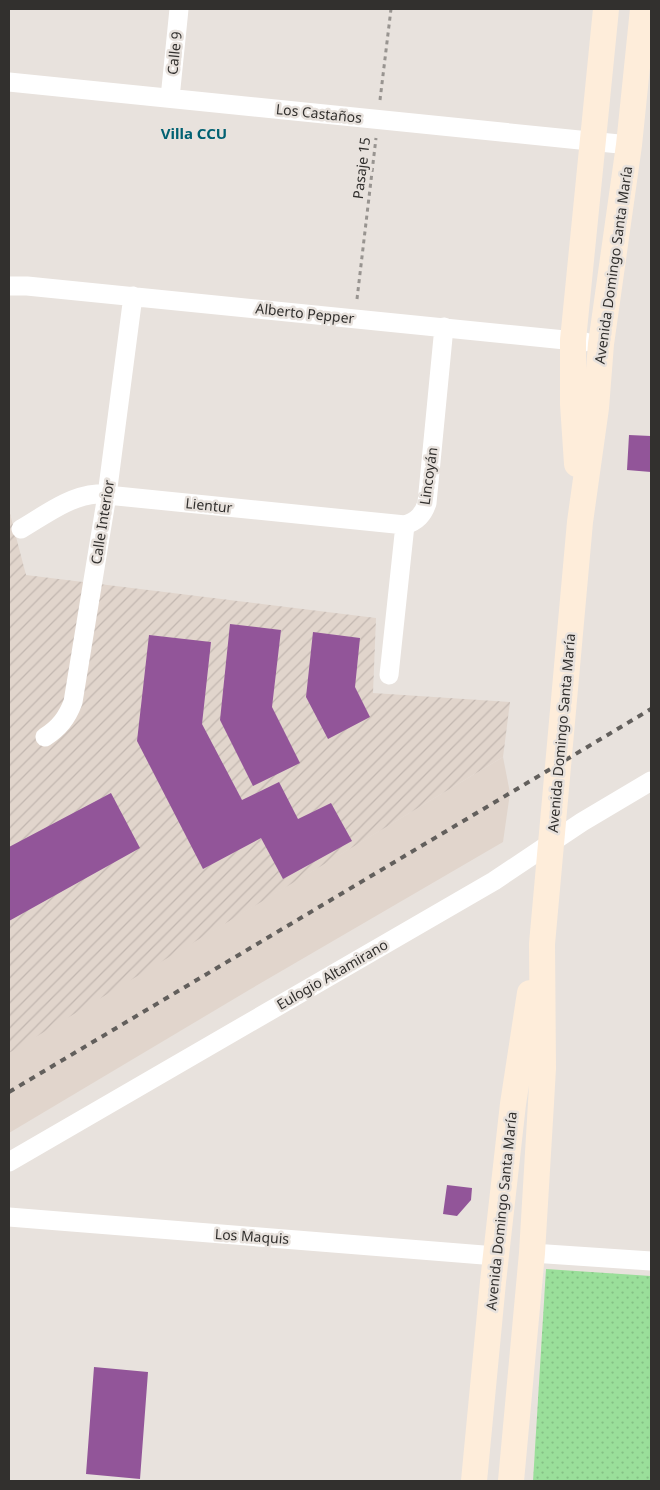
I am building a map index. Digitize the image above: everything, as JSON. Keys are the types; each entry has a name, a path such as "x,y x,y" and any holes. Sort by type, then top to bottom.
{"main road":[{"name":"Avenida Domingo Santa María","path":"580,522 573,404 573,340 606,9"},
{"name":"Avenida Domingo Santa María","path":"511,1481 532,1253 543,1068 542,944 551,843 580,522 596,408 601,344 629,145 643,9"},
{"name":"Avenida Domingo Santa María","path":"474,1481 514,1094 529,1000 542,944"}],"street":[{"name":"Calle 9","path":"170,98 179,9"},
{"name":"Los Castaños","path":"9,82 629,145"},
{"name":"Alberto Pepper","path":"9,286 133,296 601,344"},
{"name":"Calle Interior","path":"45,737 62,723 69,713 73,702 107,495 133,296"},
{"name":"Lincoyán","path":"405,525 419,518 427,503 444,327"},
{"name":"Lientur","path":"21,529 81,496 107,495 405,525"},
{"path":"389,675 405,525"},
{"name":"Eulogio Altamirano","path":"9,1162 500,877 582,822 651,781"},
{"name":"Los Maquis","path":"9,1217 496,1256"},
{"path":"532,1253 651,1261"}],"path":[{"name":"Pasaje 15","path":"357,300 391,9"}],"shaded area":[{"path":"9,510 26,575 376,618 373,693 510,702 503,757 9,1053"},
{"path":"503,757 510,793 503,842 9,1133 9,1052"}],"green space":[{"path":"546,1269 651,1276 651,1481 533,1481"}],"building":[{"path":"629,435 651,436 651,472 627,470"},
{"path":"230,624 281,630 272,707 300,763 253,786 220,720"},
{"path":"313,632 360,638 355,687 370,717 328,739 306,697"},
{"path":"149,635 211,642 202,724 242,800 279,782 298,819 331,803 352,841 283,879 261,838 203,869 137,741"},
{"path":"111,793 140,848 9,921 9,847"},
{"path":"447,1185 472,1188 471,1200 457,1216 443,1214"},
{"path":"94,1367 148,1372 140,1479 86,1474"}],"railway":[{"path":"9,1092 651,709"}],"district":[{"name":"Villa CCU","path":"194,133"}]}
